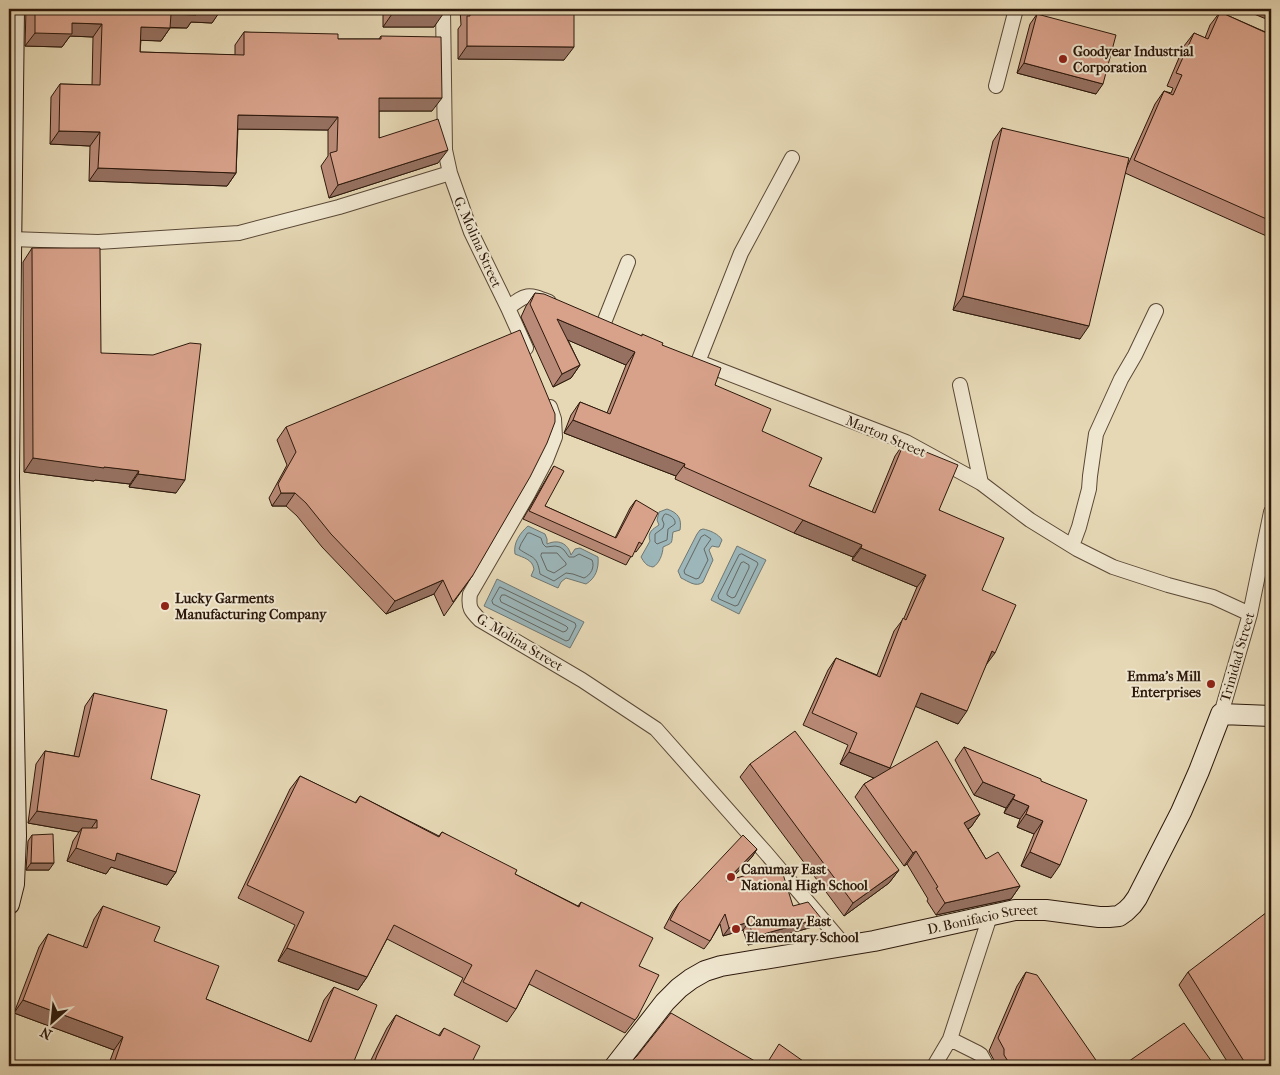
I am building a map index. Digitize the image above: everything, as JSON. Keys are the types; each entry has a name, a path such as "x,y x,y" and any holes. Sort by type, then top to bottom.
{"street":[{"path":"9,904 14,884 16,836 9,477 14,9"},
{"name":"G. Molina Street","path":"443,9 445,150 450,173 471,232 533,364"},
{"path":"996,86 1016,9"},
{"name":"Marton Street","path":"792,158 740,253 693,360 906,442 981,483 1030,520 1072,546 1113,567 1213,597 1250,614"},
{"path":"10,251 98,242 239,233 339,207 450,173"},
{"path":"588,318 607,326 628,262"},
{"path":"508,308 524,296 531,296 565,309"},
{"path":"1072,546 1089,489 1096,434 1120,379 1135,355 1156,311"},
{"path":"960,385 981,483"},
{"name":"G. Molina Street","path":"545,391 554,418 555,437 546,460 528,494 470,594 469,605 473,613 480,620 618,702 656,730 766,853 845,946"},
{"name":"Trinidad Street","path":"1221,714 1250,614 1271,512"},
{"path":"1221,714 1271,716"},
{"name":"D. Bonifacio Street","path":"615,1066 665,1002 679,988 705,971 721,966 900,936 1015,910 1034,909 1099,917 1118,916 1132,906 1137,898 1177,820 1199,771 1221,714"},
{"path":"934,1066 950,1039 990,916"},
{"path":"950,1039 978,1053 987,1066"}],"water":[{"path":"667,509 678,516 680,530 673,532 671,542 663,547 659,561 653,567 646,564 641,557 650,541 650,533 659,525 657,520 659,512"},
{"path":"528,526 545,534 547,544 559,542 565,545 571,555 575,549 580,548 598,557 597,569 592,579 586,584 566,578 558,588 531,576 534,569 531,563 527,559 515,554 518,538"},
{"path":"703,529 714,533 722,540 719,547 712,546 709,550 713,560 703,582 695,584 681,578 678,571 697,534"},
{"path":"737,546 766,560 739,614 711,600"},
{"path":"497,579 584,622 570,648 484,606"}],"building":[{"path":"35,9 196,9 196,15 171,14 170,28 141,27 140,52 244,55 244,32 338,34 338,39 381,39 381,36 441,37 442,98 379,98 379,138 438,119 448,150 338,185 330,153 337,151 338,117 238,115 236,173 98,168 100,132 59,131 60,84 100,85 102,24 72,23 72,34 35,33"},
{"path":"392,9 443,9 443,14 392,14"},
{"path":"470,9 574,9 574,47 467,46 467,16 470,16"},
{"path":"1220,12 1271,35 1271,221 1134,160 1164,91 1173,95 1182,75 1176,73 1194,33 1208,39"},
{"name":"Goodyear Industrial Corporation","path":"1037,14 1116,35 1103,84 1024,63"},
{"path":"9,20 11,20 9,211"},
{"path":"1002,128 1129,158 1089,326 963,296"},
{"path":"32,248 100,248 101,353 153,355 190,343 201,344 185,480 138,474 139,471 33,458"},
{"path":"535,293 544,294 642,336 642,334 663,343 662,345 721,368 715,385 771,409 762,431 822,458 809,486 875,513 904,443 958,465 939,510 1004,538 982,590 1016,605 995,653 992,651 967,711 921,693 890,768 849,752 857,733 812,713 836,658 880,677 903,618 906,620 926,575 861,548 862,545 684,467 685,464 573,420 580,402 610,414 635,352 557,319 580,365 562,374 530,304"},
{"path":"520,330 555,414 555,422 547,443 530,477 473,575 453,602 443,580 395,601 331,534 306,503 295,493 281,493 278,484 296,452 286,427"},
{"path":"554,466 564,471 545,506 616,538 636,500 658,513 642,544 639,542 632,557 529,511"},
{"path":"9,586 13,823 13,841 9,841"},
{"path":"94,693 167,710 151,779 200,795 176,872 117,853 115,861 76,848 82,828 97,828 97,820 37,811 45,751 79,757"},
{"path":"795,731 899,870 853,903 750,764"},
{"path":"937,741 980,814 964,823 986,859 998,852 1020,886 945,903 936,888 938,887 916,851 913,853 864,784"},
{"path":"964,747 1087,800 1060,865 1030,852 1043,821 1026,814 1029,806 1013,799 1015,795 983,782"},
{"path":"300,776 356,803 360,796 439,837 442,832 517,870 515,874 579,907 581,902 653,938 639,966 659,975 638,1016 635,1020 536,970 516,1009 463,982 472,965 394,925 367,977 287,948 304,912 247,885"},
{"path":"53,834 54,863 31,863 32,835"},
{"path":"743,835 757,849 726,881 778,866 782,871 793,906 808,902 821,918 753,937 749,922 729,928 725,914 710,941 670,920 679,903"},
{"path":"103,906 160,927 154,941 219,966 206,999 311,1042 334,987 377,1005 352,1066 113,1066 123,1037 23,1000 48,934 87,948"},
{"path":"1271,909 1271,1066 1247,1066 1188,972"},
{"path":"1026,972 1037,975 1100,1066 1011,1066 1004,1055 1004,1049 998,1038"},
{"path":"671,1013 760,1064 761,1062 766,1065 779,1044 810,1066 627,1066"},
{"path":"396,1015 440,1036 444,1028 480,1046 473,1060 486,1066 373,1066"},
{"path":"1184,1023 1215,1066 1122,1066"}],"place":[{"name":"Goodyear Industrial Corporation","path":"1063,59"},
{"name":"Lucky Garments Manufacturing Company","path":"165,606"},
{"name":"Emma's Mill Enterprises","path":"1211,684"},
{"name":"Canumay East National High School","path":"731,877"},
{"name":"Canumay East Elementary School","path":"736,929"}]}
